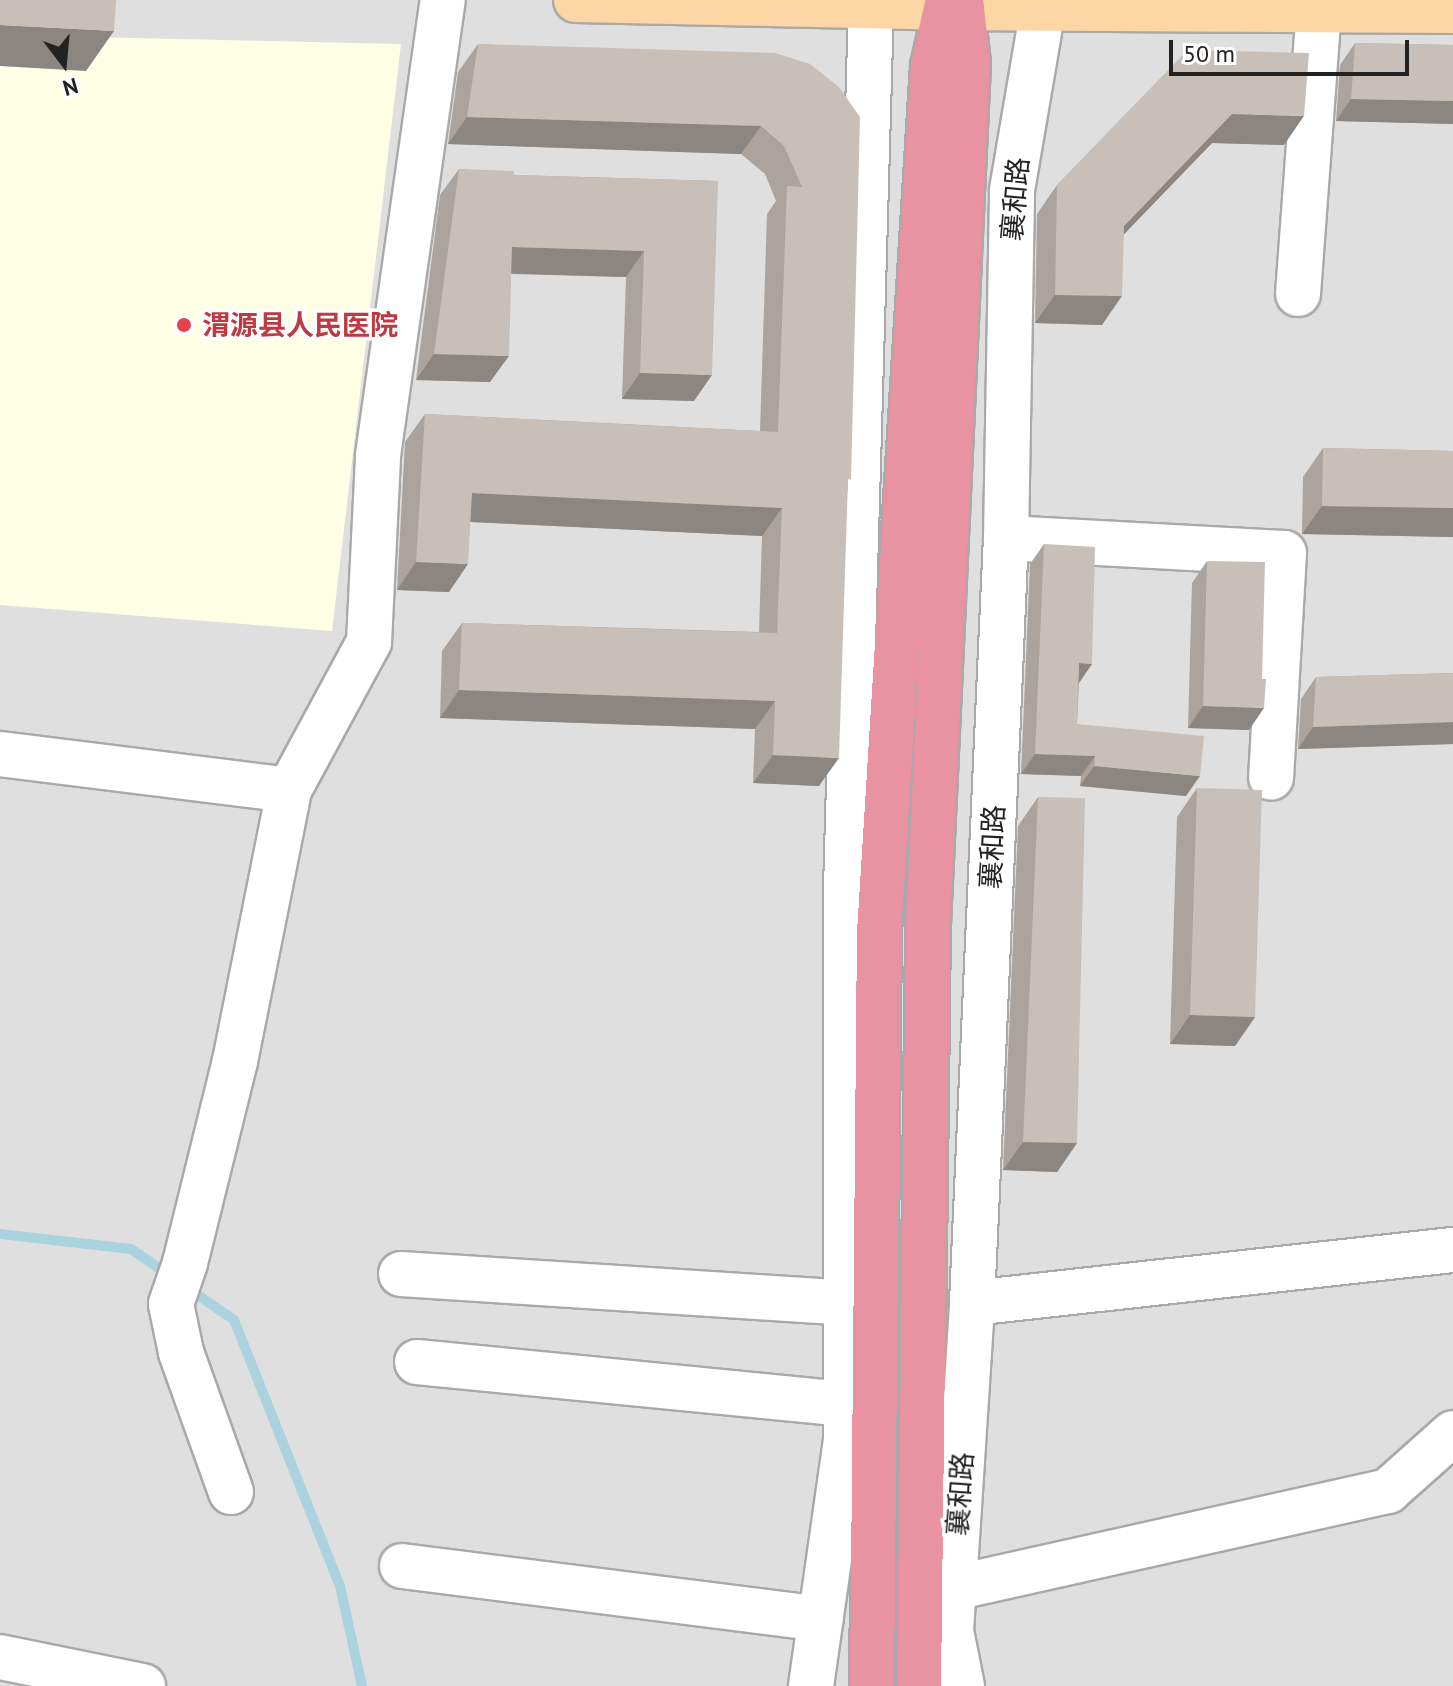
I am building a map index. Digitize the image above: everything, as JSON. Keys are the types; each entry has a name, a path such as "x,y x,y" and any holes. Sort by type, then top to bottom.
{"highway":[{"path":"872,1686 879,933 933,66 951,3"},
{"path":"919,1686 928,925 968,64 951,3"},
{"path":"857,1686 874,1614"}],"main road":[{"path":"576,0 1453,11"}],"street":[{"path":"231,1492 181,1352 171,1304 185,1263 235,1061 289,790 369,642 378,455 443,0"},
{"path":"811,1686 846,1439 846,889 871,6"},
{"name":"襄和路","path":"962,1686 951,1631 972,1303 1006,538 1012,190 1043,8"},
{"path":"1298,294 1319,10"},
{"path":"1006,538 1284,553 1271,778"},
{"path":"0,754 289,790"},
{"path":"972,1303 1453,1250"},
{"path":"401,1274 846,1303"},
{"path":"417,1362 846,1404"},
{"path":"954,1588 1388,1491 1453,1433"},
{"path":"402,1566 821,1619"},
{"path":"0,1657 143,1686"}],"shaded area":[{"path":"0,0 1453,0 1453,1686 0,1686"},
{"name":"渭源县人民医院","path":"0,35 401,44 332,631 0,605"}],"building":[{"path":"0,0 116,0 114,31 0,25"},
{"path":"1355,43 1453,45 1453,101 1351,99"},
{"path":"478,44 775,53 810,64 839,87 860,117 851,480 848,479 839,758 773,755 775,701 459,690 462,623 777,633 782,508 472,493 468,564 416,562 425,414 778,432 787,186 802,187 784,146 761,126 467,117"},
{"path":"1188,50 1309,53 1304,116 1232,114 1124,226 1122,296 1055,295 1057,185"},
{"path":"459,169 514,171 514,175 718,181 712,375 640,373 644,251 512,247 509,356 434,354"},
{"path":"1323,448 1453,451 1453,508 1322,506"},
{"path":"1044,544 1095,547 1092,664 1079,663 1077,724 1204,736 1200,776 1094,766 1095,756 1035,754"},
{"path":"1207,561 1265,562 1264,708 1203,706"},
{"path":"1453,673 1453,722 1313,727 1316,677"},
{"path":"1197,788 1262,790 1255,1017 1190,1015"},
{"path":"1038,797 1085,798 1077,1143 1023,1142"}],"waterway":[{"path":"0,1234 131,1249 169,1275"},
{"path":"189,1289 234,1320 340,1586 362,1686"}],"place":[{"name":"渭源县人民医院","path":"184,325"}]}
